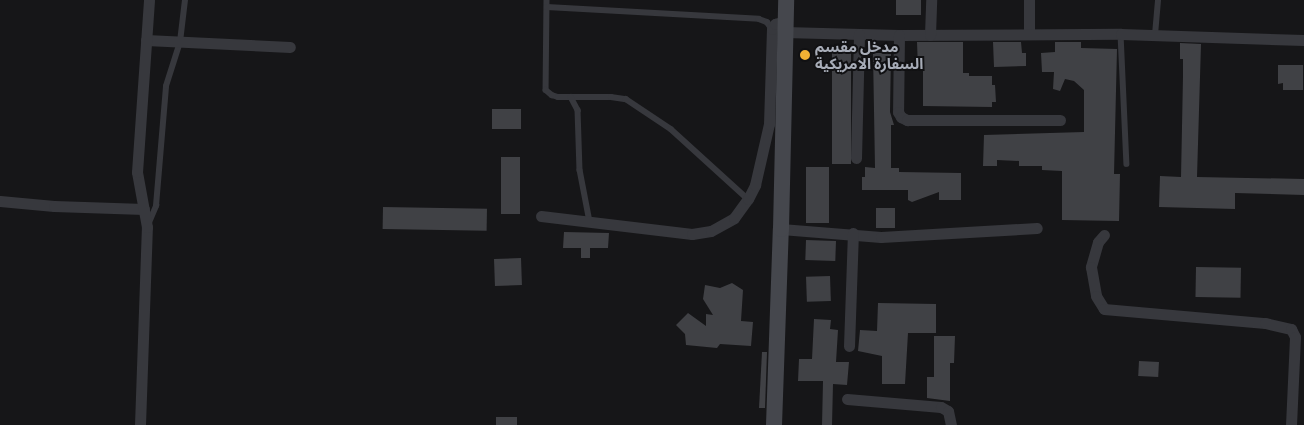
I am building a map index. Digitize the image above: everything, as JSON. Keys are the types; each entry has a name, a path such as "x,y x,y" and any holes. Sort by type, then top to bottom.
{"street":[{"path":"140,425 147,227 137,172 149,0"},
{"path":"541,216 672,233 704,233 734,218 748,199 755,184 769,124 780,28 786,0"},
{"path":"930,0 930,35"},
{"path":"1029,0 1029,34"},
{"path":"780,28 899,35 1121,34 1304,40"},
{"path":"774,425 781,229 780,28"},
{"path":"856,158 859,34"},
{"path":"899,35 898,112 901,117 907,120 1060,120"},
{"path":"146,40 290,47"},
{"path":"0,201 54,206 144,209"},
{"path":"781,229 853,233 881,237 1037,228"},
{"path":"848,346 853,233"},
{"path":"1104,235 1093,257 1091,272 1096,296 1104,309 1265,323 1291,329 1296,337 1292,425"},
{"path":"847,399 941,407 948,411 951,425"}],"lane":[{"path":"147,227 153,217 156,206 166,86 180,42 185,0"},
{"path":"1155,35 1158,0"},
{"path":"748,199 671,130 626,99 611,96 570,97 552,95 545,86 547,3 759,19 780,28"},
{"path":"1121,34 1127,164"},
{"path":"570,97 578,110 580,170 590,222"}],"building":[{"path":"896,0 921,0 921,15 896,15"},
{"path":"917,42 963,42 963,73 969,73 969,76 992,76 992,85 995,85 996,102 992,102 992,107 923,106 923,69 918,69"},
{"path":"993,42 1021,42 1022,53 1026,53 1026,66 994,67"},
{"path":"1055,42 1081,42 1081,48 1117,49 1114,174 1120,174 1119,221 1062,220 1062,171 1042,170 1042,166 1019,166 1019,161 997,160 997,166 983,166 984,135 1084,132 1084,90 1074,81 1065,79 1060,91 1053,89 1054,72 1042,72 1041,53 1055,52"},
{"path":"1180,43 1201,44 1197,177 1304,179 1304,195 1235,193 1235,209 1159,207 1160,176 1181,177 1183,59 1180,59"},
{"path":"832,48 851,48 851,164 832,164"},
{"path":"873,53 891,53 890,112 894,125 891,125 891,168 899,168 899,172 961,173 961,200 939,200 939,192 912,202 908,200 908,190 862,190 862,177 865,177 865,167 875,168"},
{"path":"1278,65 1303,65 1303,90 1283,90 1283,83 1278,84"},
{"path":"492,109 521,109 521,129 492,129"},
{"path":"501,157 520,157 520,214 501,214"},
{"path":"806,167 829,167 829,223 806,223"},
{"path":"383,207 487,209 487,231 383,229"},
{"path":"876,208 895,208 895,228 876,228"},
{"path":"564,232 609,233 608,248 590,248 590,258 581,258 581,248 563,248"},
{"path":"806,240 836,241 835,261 805,260"},
{"path":"521,258 522,285 495,286 494,259"},
{"path":"1196,267 1241,268 1240,298 1195,297"},
{"path":"830,276 831,301 807,302 806,277"},
{"path":"732,283 743,290 741,321 753,322 751,346 720,344 717,348 686,345 685,334 676,325 688,313 706,326 706,314 713,315 703,299 705,285 720,288"},
{"path":"878,303 936,304 936,333 908,333 905,384 882,384 882,356 858,351 860,330 877,331"},
{"path":"814,319 831,320 830,329 838,330 836,362 849,362 847,385 833,384 832,425 822,425 823,381 798,381 799,359 812,359"},
{"path":"934,336 955,336 954,363 950,363 950,401 927,398 927,377 934,377"},
{"path":"762,352 767,352 765,408 759,408"},
{"path":"1139,361 1159,362 1158,377 1138,376"},
{"path":"496,417 517,417 517,425 496,425"}],"place":[{"name":"مدخل مقسم السفارة الامريكية","path":"805,55"}]}
